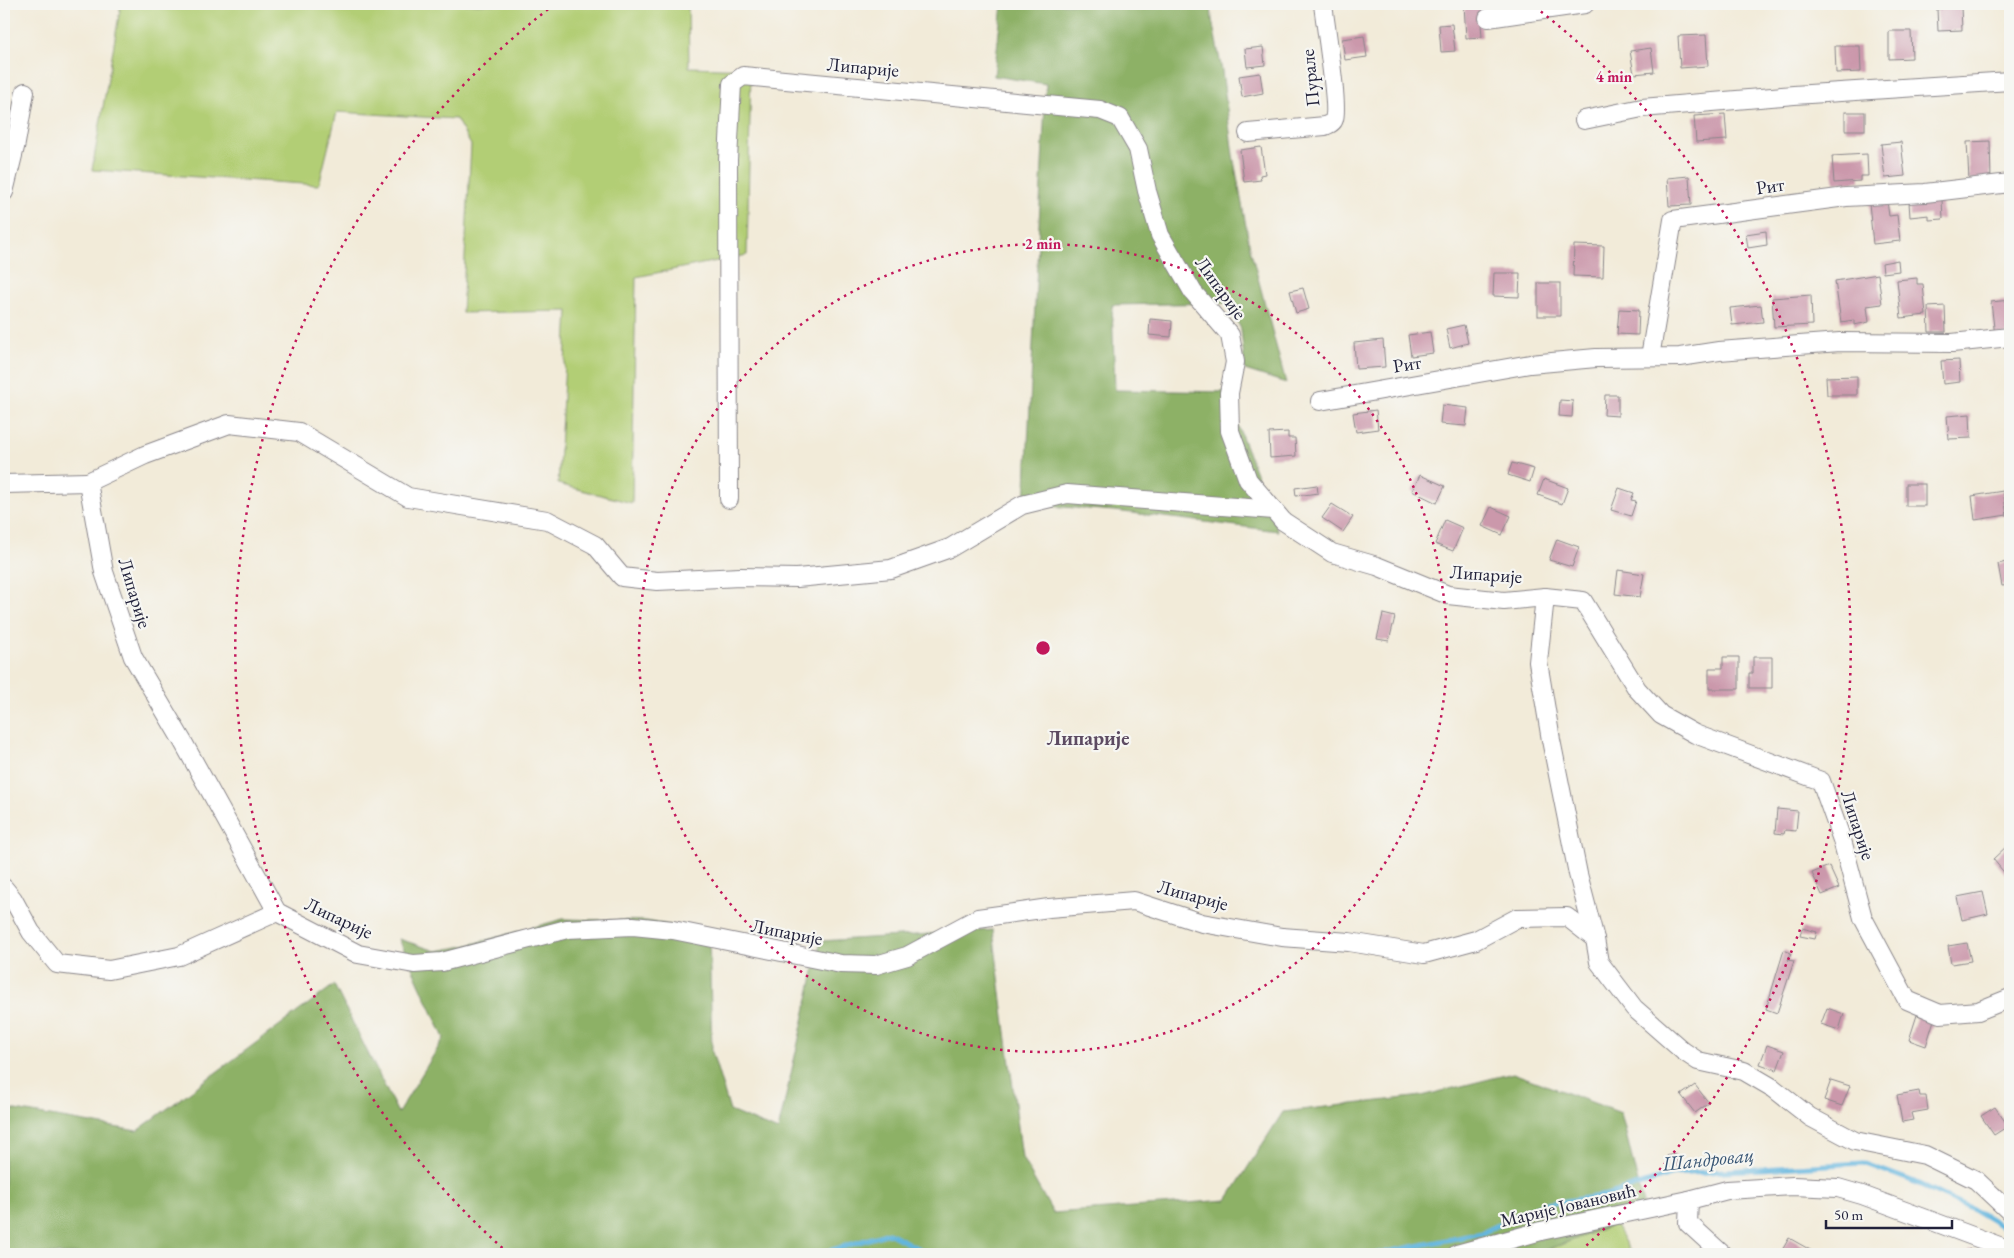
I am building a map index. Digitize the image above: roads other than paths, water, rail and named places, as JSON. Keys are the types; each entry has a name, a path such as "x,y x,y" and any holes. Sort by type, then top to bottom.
{"street":[{"name":"Пурале","path":"1248,133 1325,126 1335,118 1335,99 1323,4"},
{"path":"1488,18 1584,4"},
{"name":"Липарије","path":"729,499 728,160 732,84 743,76 1100,110 1120,118 1138,149 1147,191 1160,235 1193,292 1230,334 1235,362 1228,392 1230,431 1248,480 1283,521 1332,553 1377,566 1448,595 1504,601 1545,597 1583,601 1637,689 1660,715 1696,734 1821,781 1842,840 1862,918 1907,1000 1940,1014 1978,1011 2010,998"},
{"path":"1584,120 1651,108 1794,95 2010,81"},
{"path":"4,192 26,92"},
{"name":"Рит","path":"1650,357 1673,220 1846,197 1924,194 2010,182"},
{"name":"Рит","path":"1320,401 1530,364 1596,358 1680,357 1719,351 1840,342 1952,343 2010,338"},
{"path":"4,484 88,482 145,455 229,424 299,432 408,498 548,520 595,545 622,577 657,581 740,577 796,578 891,569 950,548 1022,505 1066,494 1274,510"},
{"name":"Липарије","path":"88,482 104,572 133,657 183,742 277,912 358,954 414,964 442,962 567,929 633,926 673,930 841,964 876,965 907,956 978,918 1049,908 1134,901 1211,924 1282,937 1349,942 1424,954 1476,940 1517,918 1567,917 1595,939"},
{"path":"1545,597 1538,662 1550,740 1578,874 1599,962 1634,1008 1683,1051 1698,1061 1744,1071 1773,1088 1810,1117 1855,1141 1925,1155 1976,1180 2010,1212"},
{"name":"Липарије","path":"4,888 13,899 31,932 57,964 109,970 179,956 277,912"},
{"name":"Марије Јовановић","path":"1457,1254 1533,1233 1689,1200 1727,1190 1793,1186 1838,1188 1862,1195 2010,1250"},
{"path":"1689,1200 1688,1223 1722,1254"}],"waterway":[{"name":"Шандровац","path":"1376,1254 1482,1233 1539,1205 1607,1195 1674,1174 1863,1163 1912,1181 1975,1210 2010,1231"},
{"name":"Шандровац","path":"819,1254 889,1233 928,1254"}],"district":[{"name":"Липарије","path":"1088,738"}]}
